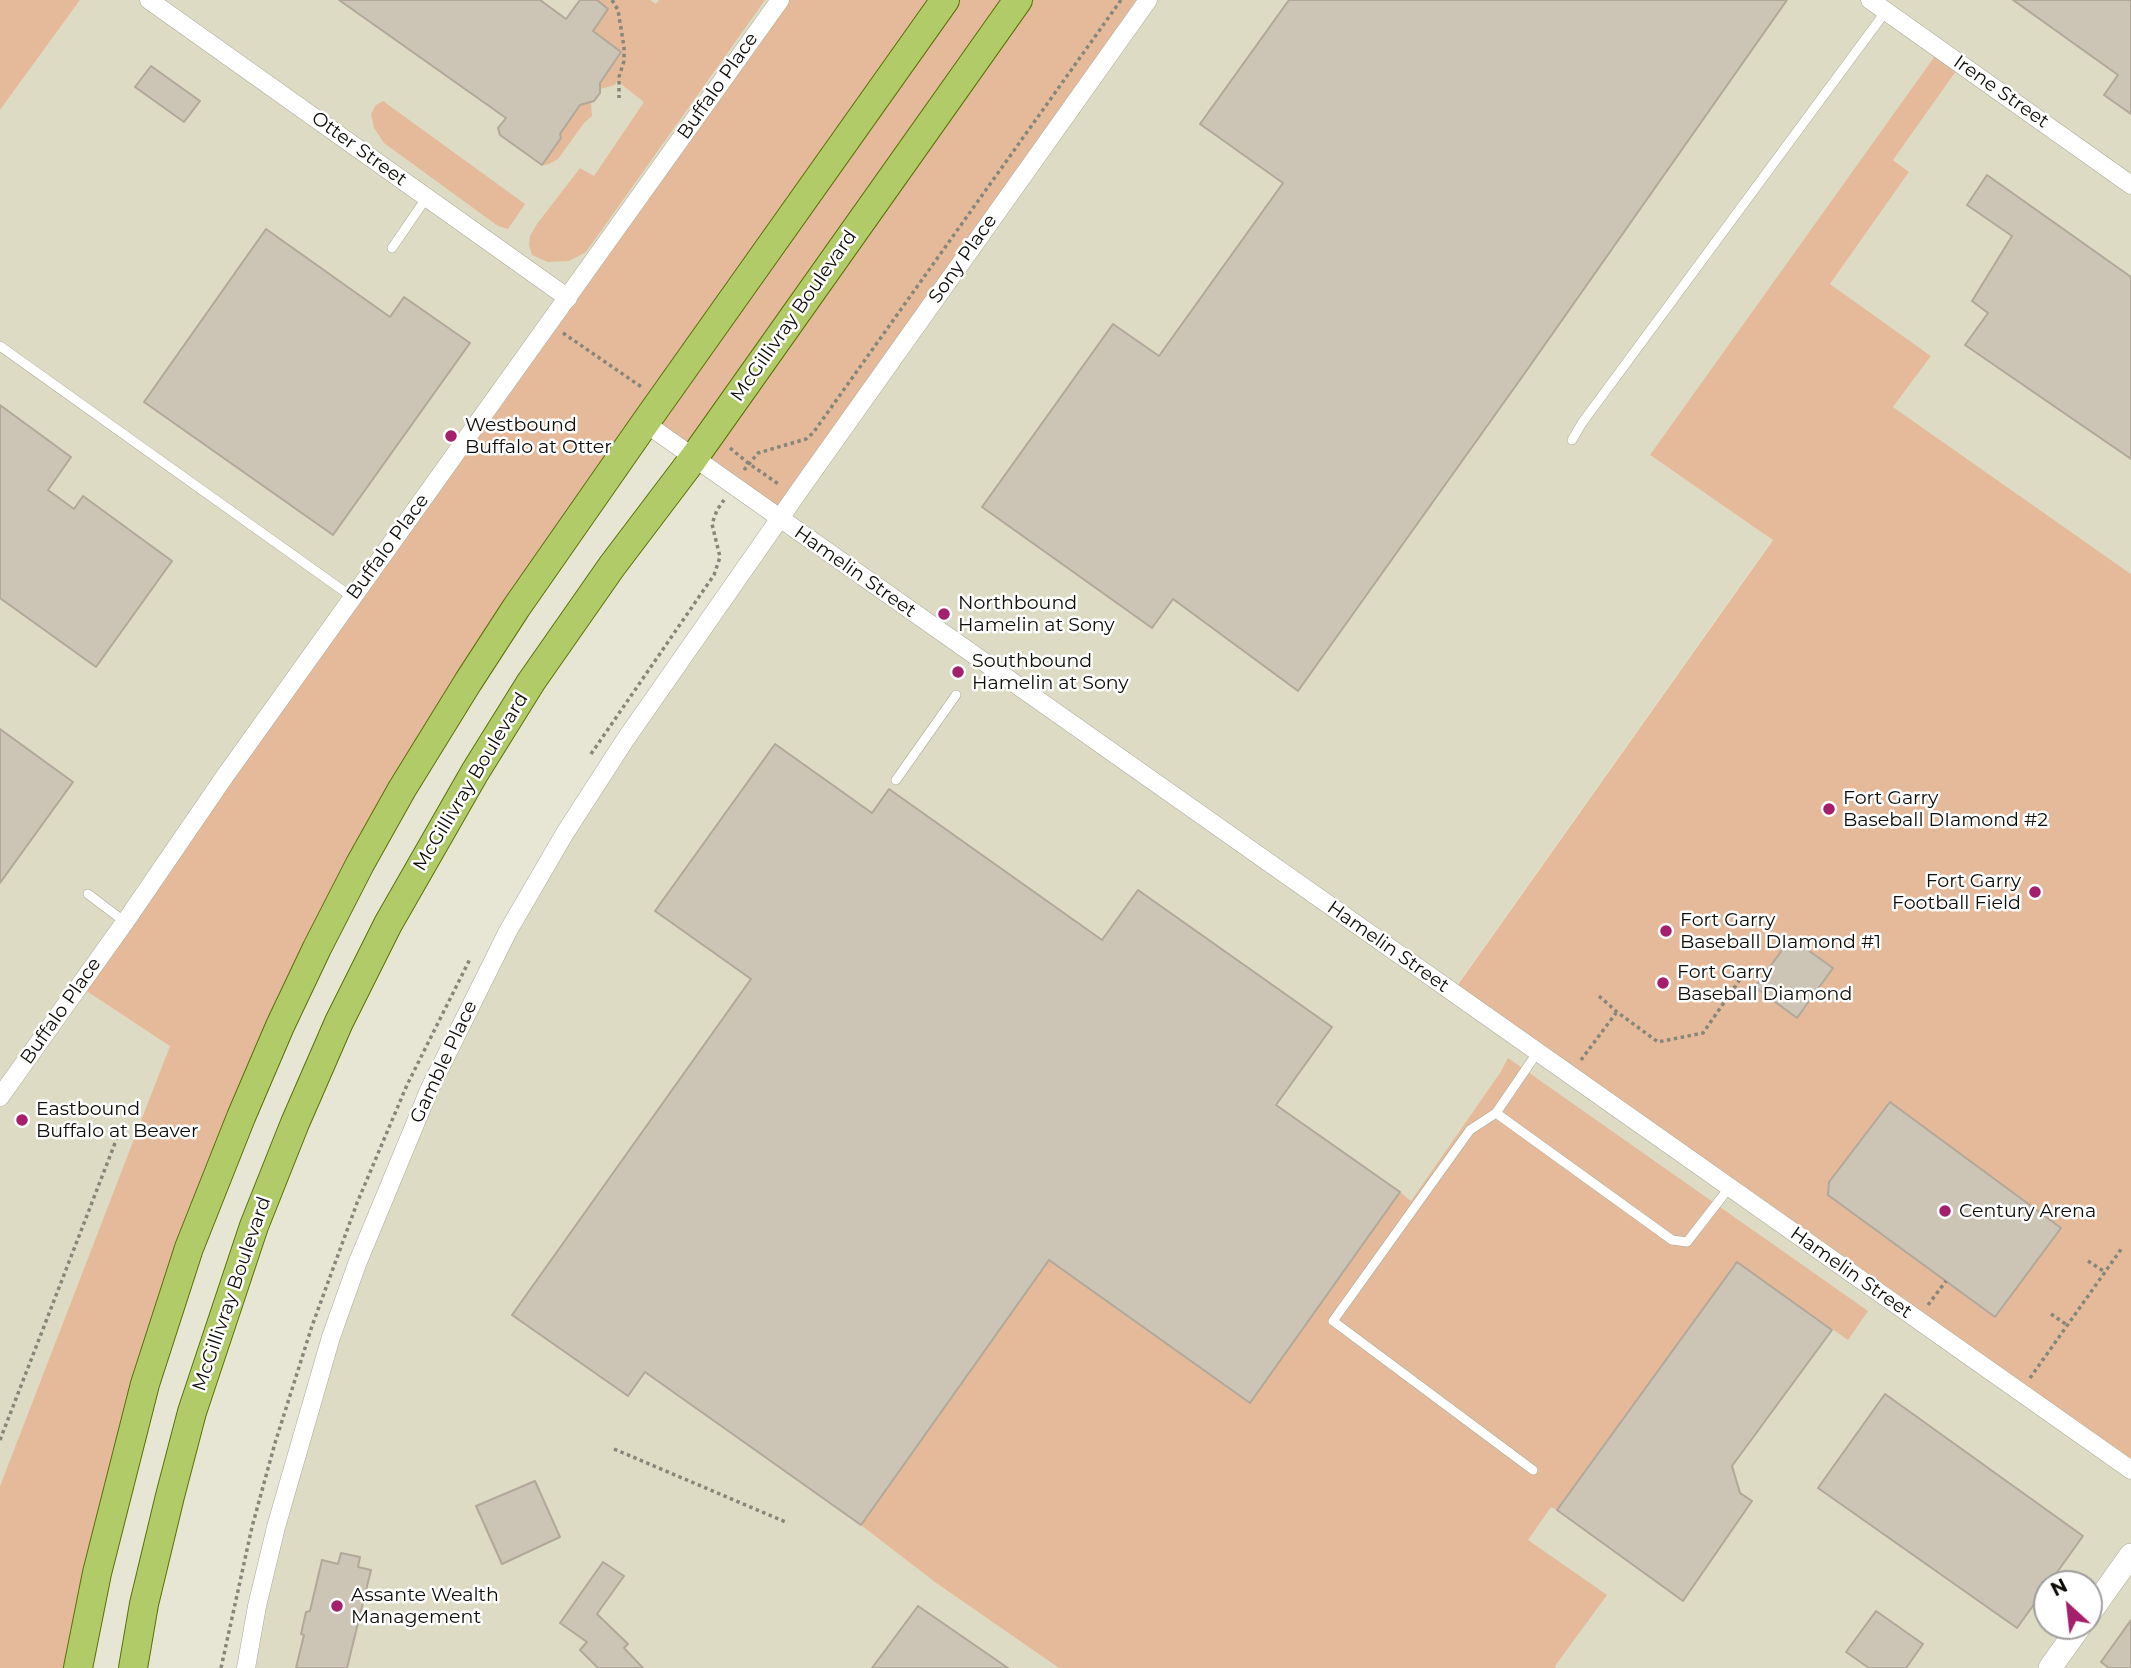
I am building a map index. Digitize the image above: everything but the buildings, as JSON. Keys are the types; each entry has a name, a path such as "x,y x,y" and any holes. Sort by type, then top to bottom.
{"main road":[{"path":"78,1668 97,1573 145,1384 189,1248 280,1026 353,876 409,777 516,608 945,0"},
{"name":"McGillivray Boulevard","path":"132,1668 150,1577 192,1412 254,1226 339,1022 388,924 428,851 510,715 612,566 693,458 1018,0"}],"street":[{"name":"Otter Street","path":"149,0 568,298"},
{"name":"Buffalo Place","path":"0,1097 352,597 780,0"},
{"name":"Sony Place","path":"779,518 1147,0"},
{"name":"Irene Street","path":"1870,0 1890,6 2131,185"},
{"name":"Hamelin Street","path":"645,423 2131,1470"},
{"name":"Gamble Place","path":"246,1668 257,1606 276,1527 331,1337 371,1230 430,1088 508,931 565,833 625,740 779,518"},
{"path":"2103,1594 2131,1555"},
{"path":"2057,1666 2072,1640"}],"lane":[{"path":"1572,440 1890,6"},
{"path":"393,248 426,197"},
{"path":"0,346 352,597"},
{"path":"896,780 956,695"},
{"path":"88,894 125,922"},
{"path":"1532,1470 1333,1321 1470,1130 1496,1113 1537,1053"},
{"path":"1496,1113 1672,1240 1687,1242 1729,1188"}],"path":[{"path":"612,0 618,9 624,47 624,61 619,77 619,99"},
{"path":"748,463 758,453 806,439 813,433 1121,0"},
{"path":"550,323 643,388"},
{"path":"729,447 796,495"},
{"path":"1599,996 1658,1042 1703,1033 1743,975"},
{"path":"1570,1076 1617,1012"},
{"path":"0,1440 122,1125"},
{"path":"2020,1392 2122,1248"},
{"path":"2088,1261 2105,1272"},
{"path":"1917,1320 1946,1281"},
{"path":"2052,1314 2067,1325"},
{"path":"614,1449 788,1523"}],"shaded area":[{"path":"0,0 80,0 0,110"},
{"path":"80,0 780,0 79,986 171,1045 0,1486 0,110"},
{"path":"597,0 650,0 656,4 659,0 765,0 586,252 569,261 548,262 532,255 529,245 530,236 537,224 580,168 594,176 644,102 617,81 615,85 600,89 600,78 604,77 619,55 618,50 604,39 600,40 591,34 608,9"},
{"path":"780,0 1148,0 779,518 645,423 402,789 189,1248 78,1668 0,1668 0,1486 170,1046 79,986"},
{"path":"1148,0 2131,0 2131,574 1893,407 1931,356 1830,284 1909,172 1893,160 1651,456 1773,539 1452,992 2131,1470 2131,1668 246,1668 276,1527 394,1172 565,833"},
{"path":"1940,49 1961,64 1893,160 1909,172 1830,284 1931,356 1893,407 2131,574 2131,1470 1452,993 1773,540 1650,455"},
{"path":"585,98 591,102 592,116 558,159 544,165 538,162"},
{"path":"383,101 525,204 508,229 498,226 384,143 374,128 371,114 376,105"},
{"path":"1508,1058 1868,1311 1848,1340 1737,1262 1557,1510 1551,1507 1528,1540 1607,1595 1556,1668 1059,1668 935,1582 861,1525 1049,1260 1250,1402 1400,1192 1411,1201"}],"place":[{"name":"Westbound Buffalo at Otter","path":"451,436"},
{"name":"Northbound Hamelin at Sony","path":"944,614"},
{"name":"Southbound Hamelin at Sony","path":"958,672"},
{"name":"Fort Garry Baseball DIamond #2","path":"1829,809"},
{"name":"Fort Garry Football Field","path":"2035,892"},
{"name":"Fort Garry Baseball DIamond #1","path":"1666,931"},
{"name":"Fort Garry Baseball Diamond","path":"1663,983"},
{"name":"Eastbound Buffalo at Beaver","path":"22,1120"},
{"name":"Century Arena","path":"1945,1211"},
{"name":"Assante Wealth Management","path":"337,1606"}]}
